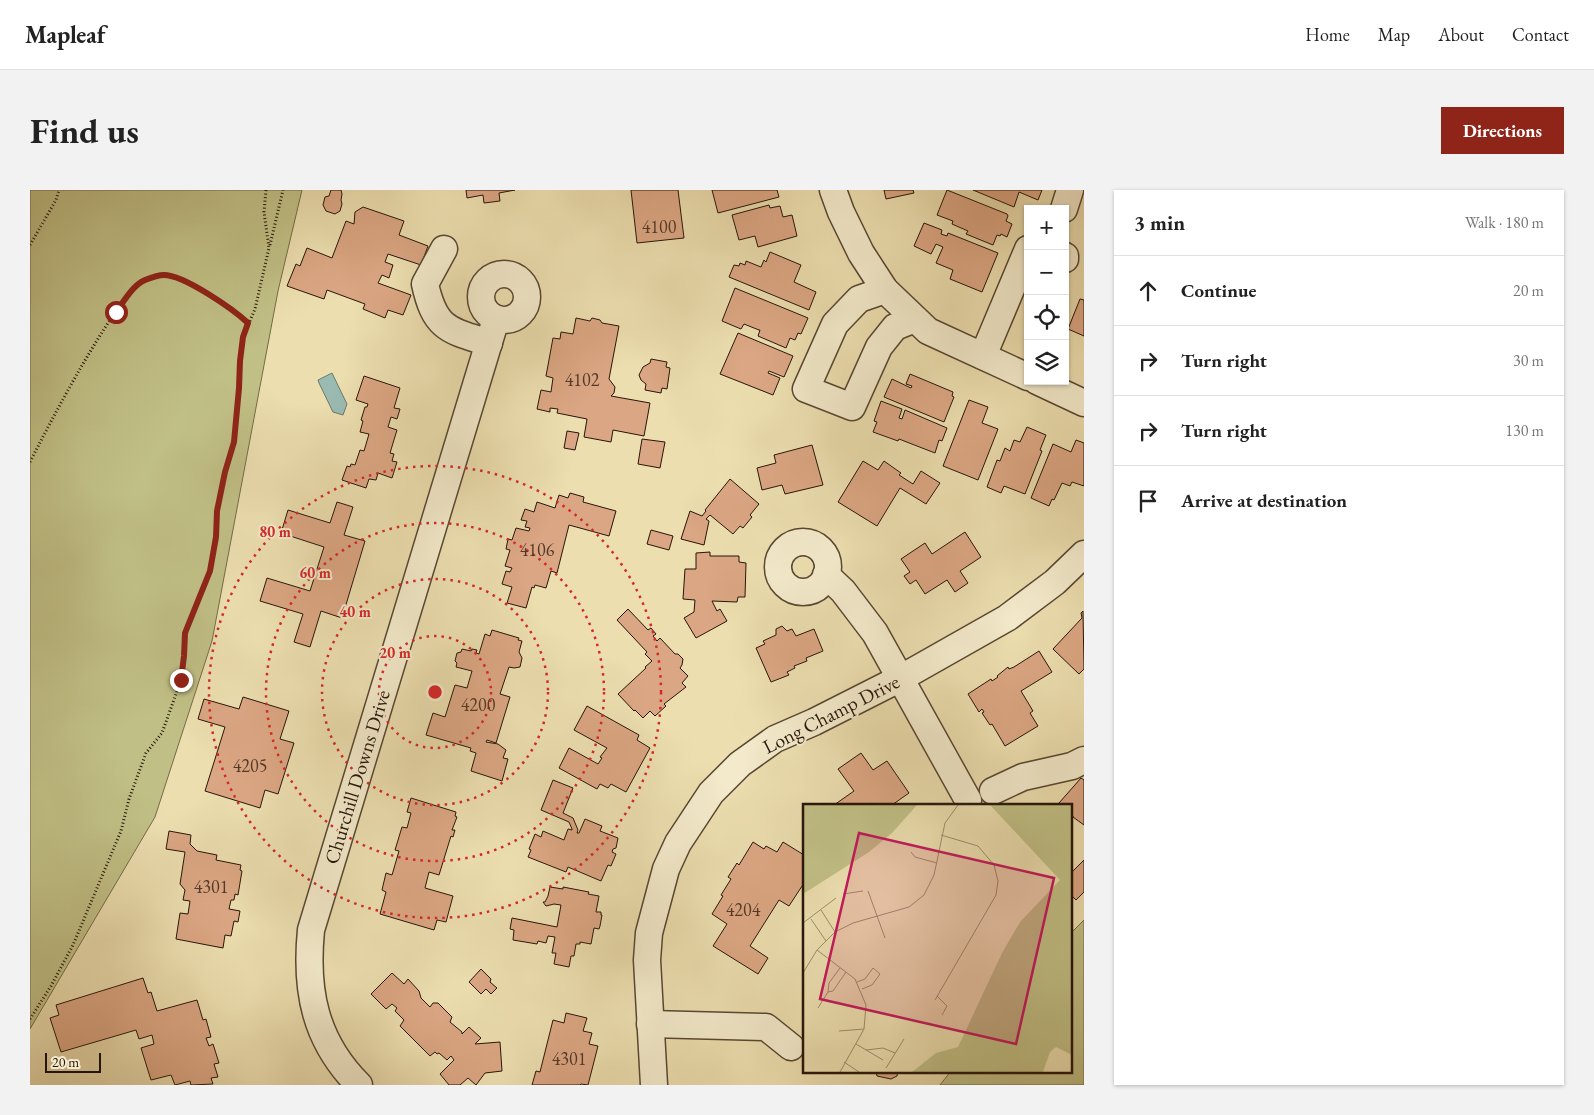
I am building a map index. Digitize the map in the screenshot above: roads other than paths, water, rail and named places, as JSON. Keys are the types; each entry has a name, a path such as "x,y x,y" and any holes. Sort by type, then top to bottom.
{"street":[{"path":"833,190 860,253 885,290 928,331 983,356 1024,370"},
{"path":"1065,205 1070,190"},
{"name":"Churchill Downs Drive","path":"359,1085 329,1047 320,1028 309,977 308,954 311,930 492,331 446,328 435,315 425,284 444,249"},
{"path":"983,356 1028,250"},
{"path":"885,290 859,299 835,324 806,389 852,407 878,346 896,327 915,318"},
{"path":"1052,385 1084,403"},
{"name":"Long Champ Drive","path":"654,1085 647,960 649,933 666,869 678,842 711,793 740,764 775,739 814,722 901,678 1007,618 1056,582 1084,554"},
{"path":"826,575 863,615 875,633 967,802 976,794 984,791 1002,798 1023,776 1072,766 1084,760"},
{"path":"650,1024 766,1027 791,1047"}],"water":[{"path":"332,373 347,404 343,415 333,412 318,380"}]}
